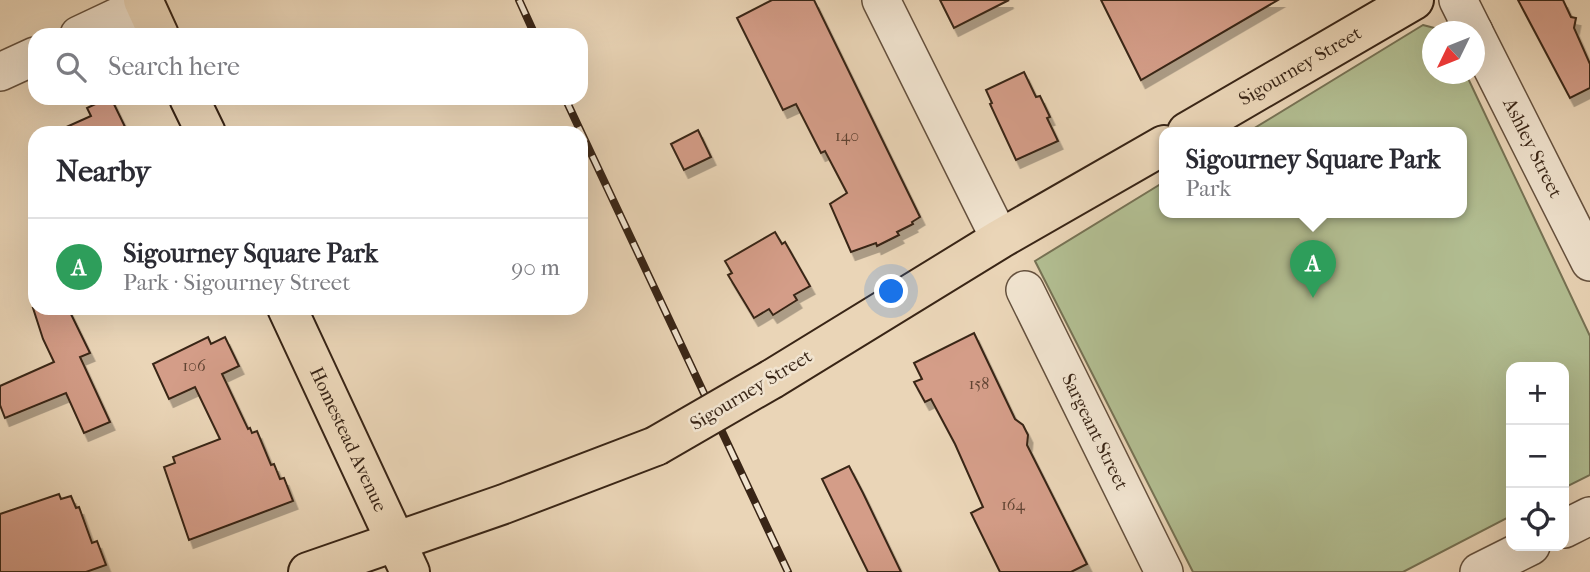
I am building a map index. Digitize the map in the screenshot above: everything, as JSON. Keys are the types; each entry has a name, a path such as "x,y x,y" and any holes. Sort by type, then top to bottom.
{"main road":[{"name":"Sigourney Street","path":"1195,127 1414,0"},
{"path":"192,105 203,126"},
{"name":"Sigourney Street","path":"308,572 403,557 517,499 656,446 772,379 1000,239 1159,148"},
{"name":"Homestead Avenue","path":"290,315 403,557"}],"street":[{"path":"881,0 1000,239"},
{"name":"Ashley Street","path":"1458,0 1468,21"},
{"path":"101,28 149,13"},
{"name":"Ashley Street","path":"1485,54 1590,262"},
{"path":"0,72 28,59"},
{"name":"Sargeant Street","path":"1025,290 1164,572"},
{"path":"1569,526 1590,516"},
{"path":"1479,572 1521,551"}],"green space":[{"path":"1422,26 1422,84 1471,84 1590,336 1590,475 1569,486 1569,362 1506,362 1506,519 1403,572 1193,572 1035,261 1159,185 1159,218 1467,218 1467,127 1256,127"}],"building":[{"path":"772,0 814,0 920,217 897,232 899,235 877,246 876,243 851,252 830,204 847,193 825,151 821,153 796,104 783,110 737,18"},
{"path":"940,0 1009,0 954,28"},
{"path":"1101,0 1278,0 1141,80"},
{"path":"1518,0 1563,0 1571,17 1576,18 1574,28 1590,64 1590,88 1570,98"},
{"path":"1024,72 1036,97 1040,96 1058,141 1016,160 986,90"},
{"path":"93,105 114,105 125,126 69,126 91,116 87,108"},
{"path":"698,130 711,157 684,170 671,144"},
{"path":"775,232 782,244 785,242 810,286 794,295 797,300 773,315 769,309 754,318 728,275 732,273 725,261"},
{"path":"35,315 71,315 90,353 80,357 110,422 84,433 66,393 5,418 0,405 0,386 54,362"},
{"path":"974,333 1015,419 1023,425 1028,435 1027,445 1087,564 1071,572 1000,572 971,513 983,507 955,444 931,399 925,402 914,382 922,379 914,363"},
{"path":"208,337 211,344 225,337 239,366 222,374 248,429 250,428 252,433 257,431 271,465 274,464 280,479 284,478 293,501 189,540 164,467 175,463 173,457 220,439 195,387 169,399 153,364"},
{"path":"849,466 901,572 868,572 822,479"},
{"path":"59,494 61,499 71,496 76,508 79,507 92,543 97,541 106,565 86,572 0,572 0,514"}],"railway":[{"path":"519,0 532,28"},
{"path":"568,105 578,126"},
{"path":"588,147 788,572"}],"place":[{"name":"Sigourney Square Park","path":"1313,298"}]}
